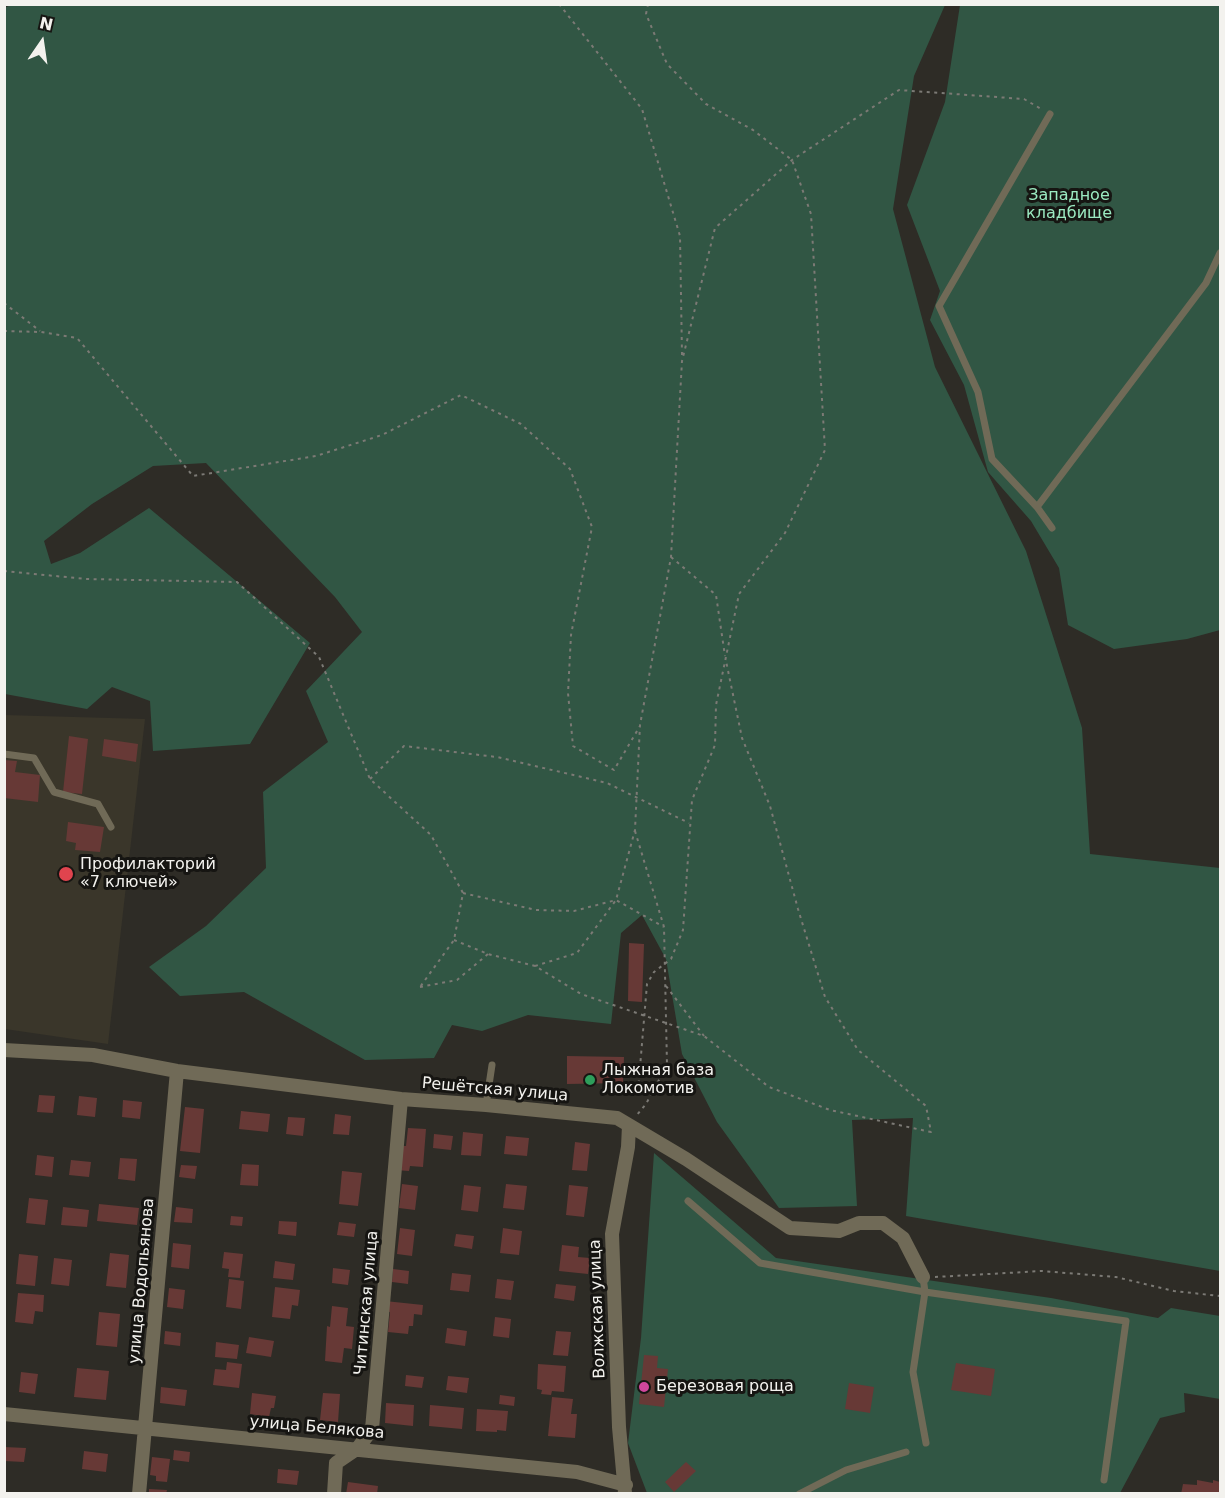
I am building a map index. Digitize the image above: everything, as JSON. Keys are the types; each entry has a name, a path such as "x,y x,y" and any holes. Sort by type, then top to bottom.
{"street":[{"name":"Решётская улица","path":"4,1050 93,1055 177,1071 401,1099 617,1118 686,1159 790,1228 839,1231 859,1223 883,1223 903,1238 923,1277"},
{"name":"улица Водопьянова","path":"139,1494 177,1071"},
{"name":"Читинская улица","path":"334,1494 336,1463 358,1448 372,1430 401,1099"},
{"name":"Волжская улица","path":"625,1489 619,1427 612,1234 628,1147 629,1125"},
{"name":"улица Белякова","path":"4,1414 358,1448 577,1472 625,1489"}],"lane":[{"path":"1050,114 939,306 978,392 992,459 1037,507 1052,528"},
{"path":"1037,507 1206,283 1221,253"},
{"path":"4,753 34,758 54,792 98,804 111,827"},
{"path":"486,1105 492,1065"},
{"path":"688,1201 760,1263 925,1292 1126,1321 1104,1480"},
{"path":"923,1277 925,1292 913,1372 926,1443"},
{"path":"799,1494 846,1470 906,1452"}],"path":[{"path":"535,966 577,953 616,900 635,830 640,726 671,557 682,361 680,236 642,109 559,4"},
{"path":"638,1091 647,984 654,972 671,959 683,930 692,800 715,745 716,705 739,594 785,533 825,450 811,214 792,160 753,130 706,104 667,64 646,14 648,4"},
{"path":"682,361 715,228 792,160 899,90 1024,99 1050,114"},
{"path":"4,303 41,332"},
{"path":"4,332 41,332 77,338 193,476 316,456 382,435 461,394 520,424 570,469 592,527 571,636 568,693 573,746 614,770 640,726"},
{"path":"665,985 704,1036 769,1087 830,1110 931,1132 926,1106 858,1050 825,997 770,806 742,738 716,595 671,557"},
{"path":"4,571 86,579 237,582 320,657 370,779 431,835 463,893 454,940 420,987 457,980 488,954"},
{"path":"370,779 404,746 497,757 607,783 690,823"},
{"path":"629,1125 646,1104 667,1065 664,927 635,830"},
{"path":"463,893 536,910 574,911 616,900 664,927"},
{"path":"454,940 488,954 535,966 581,994 704,1036"},
{"path":"923,1277 1042,1271 1116,1277 1174,1290 1221,1296"}],"shaded area":[{"name":"Профилакторий «7 ключей»","path":"4,715 145,719 108,1044 5,1029"}],"green space":[{"path":"11,5 945,5 914,76 893,209 935,367 1026,551 1082,728 1090,854 1220,868 1220,1271 906,1216 913,1118 852,1120 857,1206 779,1208 717,1122 682,1054 666,959 642,915 621,933 611,1024 528,1015 482,1031 452,1025 434,1058 365,1060 244,992 180,996 149,967 206,926 266,868 263,792 328,742 306,691 362,632 335,597 206,463 153,466 92,504 44,541 51,564 80,553 149,508 310,643 250,744 153,751 150,701 112,687 87,709 5,694 4,8"},
{"name":"Западное кладбище","path":"960,5 1220,5 1220,630 1187,639 1114,649 1068,625 1059,568 1031,521 988,472 964,385 930,320 940,291 907,205 945,102"},
{"path":"654,1153 776,1258 1051,1298 1158,1318 1171,1308 1220,1316 1220,1399 1184,1393 1185,1412 1160,1418 1120,1493 647,1493 628,1443 641,1338"}],"building":[{"path":"69,736 88,739 82,794 63,792"},
{"path":"104,739 138,744 136,762 102,756"},
{"path":"4,760 17,761 15,772 40,775 38,802 4,798"},
{"path":"68,822 104,827 100,852 75,850 76,843 66,841"},
{"path":"629,943 644,944 642,1002 628,1001"},
{"path":"567,1056 624,1057 623,1083 567,1084"},
{"path":"39,1095 55,1096 53,1113 37,1112"},
{"path":"79,1096 97,1098 95,1117 77,1115"},
{"path":"123,1100 142,1102 140,1119 122,1117"},
{"path":"185,1107 204,1109 200,1153 180,1151"},
{"path":"241,1111 270,1114 268,1132 239,1129"},
{"path":"335,1114 351,1116 349,1135 333,1134"},
{"path":"288,1117 305,1118 303,1136 286,1134"},
{"path":"408,1128 426,1129 423,1167 410,1166 409,1171 396,1170 399,1146 406,1146"},
{"path":"463,1132 483,1134 481,1156 461,1155"},
{"path":"434,1134 453,1136 451,1150 433,1148"},
{"path":"506,1136 529,1138 527,1156 504,1154"},
{"path":"575,1142 590,1144 587,1171 572,1170"},
{"path":"37,1155 54,1157 52,1177 35,1175"},
{"path":"120,1158 137,1159 135,1181 118,1179"},
{"path":"71,1160 91,1162 89,1177 69,1175"},
{"path":"242,1164 259,1165 258,1186 240,1185"},
{"path":"181,1165 197,1166 195,1179 179,1177"},
{"path":"342,1171 362,1173 358,1206 339,1204"},
{"path":"402,1184 418,1186 415,1210 399,1208"},
{"path":"506,1184 527,1186 524,1210 503,1208"},
{"path":"464,1185 481,1187 478,1212 461,1210"},
{"path":"569,1185 588,1187 584,1217 566,1215"},
{"path":"29,1198 48,1200 45,1225 26,1223"},
{"path":"99,1204 139,1208 137,1225 97,1221"},
{"path":"63,1207 89,1210 87,1227 61,1225"},
{"path":"176,1207 193,1209 192,1223 174,1222"},
{"path":"231,1216 243,1217 242,1226 230,1225"},
{"path":"279,1221 297,1222 296,1236 278,1234"},
{"path":"339,1222 356,1224 354,1237 337,1235"},
{"path":"400,1228 415,1230 412,1256 397,1254"},
{"path":"503,1228 522,1231 519,1255 500,1253"},
{"path":"456,1234 474,1236 472,1249 454,1246"},
{"path":"173,1243 191,1245 189,1269 171,1267"},
{"path":"562,1245 579,1247 578,1257 590,1258 588,1274 559,1271"},
{"path":"224,1252 243,1254 240,1278 228,1277 229,1269 222,1268"},
{"path":"110,1253 129,1255 126,1288 106,1286"},
{"path":"19,1254 38,1256 35,1286 16,1284"},
{"path":"54,1258 72,1260 69,1286 51,1284"},
{"path":"275,1261 295,1264 293,1280 273,1278"},
{"path":"333,1268 350,1270 348,1285 332,1283"},
{"path":"393,1269 409,1271 408,1284 392,1282"},
{"path":"452,1273 471,1275 469,1292 450,1290"},
{"path":"229,1279 244,1281 241,1309 226,1307"},
{"path":"497,1279 514,1281 511,1300 495,1298"},
{"path":"556,1284 576,1286 574,1301 554,1298"},
{"path":"275,1287 300,1290 298,1306 292,1305 290,1319 272,1317"},
{"path":"169,1288 185,1290 183,1309 167,1307"},
{"path":"18,1293 44,1295 43,1312 35,1311 33,1324 15,1322"},
{"path":"385,1301 423,1305 422,1315 414,1314 413,1326 409,1326 408,1334 388,1332 390,1312 384,1311"},
{"path":"332,1306 348,1308 346,1326 354,1327 352,1349 344,1348 342,1363 325,1361 327,1326 330,1327"},
{"path":"99,1312 120,1314 117,1347 96,1345"},
{"path":"495,1317 511,1319 509,1338 493,1336"},
{"path":"447,1328 467,1331 465,1346 445,1343"},
{"path":"165,1331 181,1333 180,1346 164,1344"},
{"path":"556,1331 571,1332 568,1356 553,1355"},
{"path":"249,1337 274,1341 271,1357 246,1353"},
{"path":"216,1342 239,1345 237,1359 215,1357"},
{"path":"644,1355 658,1356 657,1368 668,1369 664,1407 639,1404"},
{"path":"227,1362 242,1364 239,1388 213,1385 215,1369 226,1370"},
{"path":"956,1363 995,1369 991,1396 951,1390"},
{"path":"538,1364 566,1366 564,1392 552,1391 551,1395 541,1394 542,1390 537,1389"},
{"path":"77,1368 109,1371 106,1400 74,1397"},
{"path":"21,1372 38,1374 35,1394 19,1392"},
{"path":"406,1375 424,1377 422,1388 405,1386"},
{"path":"448,1376 469,1378 467,1393 446,1390"},
{"path":"849,1383 874,1387 870,1413 845,1409"},
{"path":"161,1387 187,1390 185,1406 160,1403"},
{"path":"252,1393 276,1396 274,1408 271,1408 269,1417 250,1414"},
{"path":"323,1393 340,1394 338,1422 320,1420"},
{"path":"500,1395 515,1397 514,1406 499,1404"},
{"path":"552,1397 573,1399 571,1414 577,1414 575,1438 548,1436"},
{"path":"386,1403 414,1405 413,1426 385,1423"},
{"path":"430,1405 464,1408 462,1429 429,1426"},
{"path":"477,1409 508,1411 506,1431 476,1431"},
{"path":"4,1447 26,1448 24,1462 4,1461"},
{"path":"174,1450 190,1452 189,1462 173,1460"},
{"path":"84,1451 108,1454 106,1472 82,1469"},
{"path":"152,1457 170,1459 167,1482 156,1481 156,1476 150,1475"},
{"path":"686,1462 696,1471 674,1492 665,1482"},
{"path":"278,1469 299,1471 297,1485 277,1483"},
{"path":"1197,1480 1220,1482 1220,1494 1181,1494 1183,1484 1197,1485"},
{"path":"348,1482 378,1486 377,1494 346,1494"},
{"path":"149,1489 167,1490 166,1494 149,1494"}],"place":[{"name":"Профилакторий «7 ключей»","path":"66,874"},
{"name":"Лыжная база Локомотив","path":"590,1080"},
{"name":"Березовая роща","path":"644,1387"}]}
